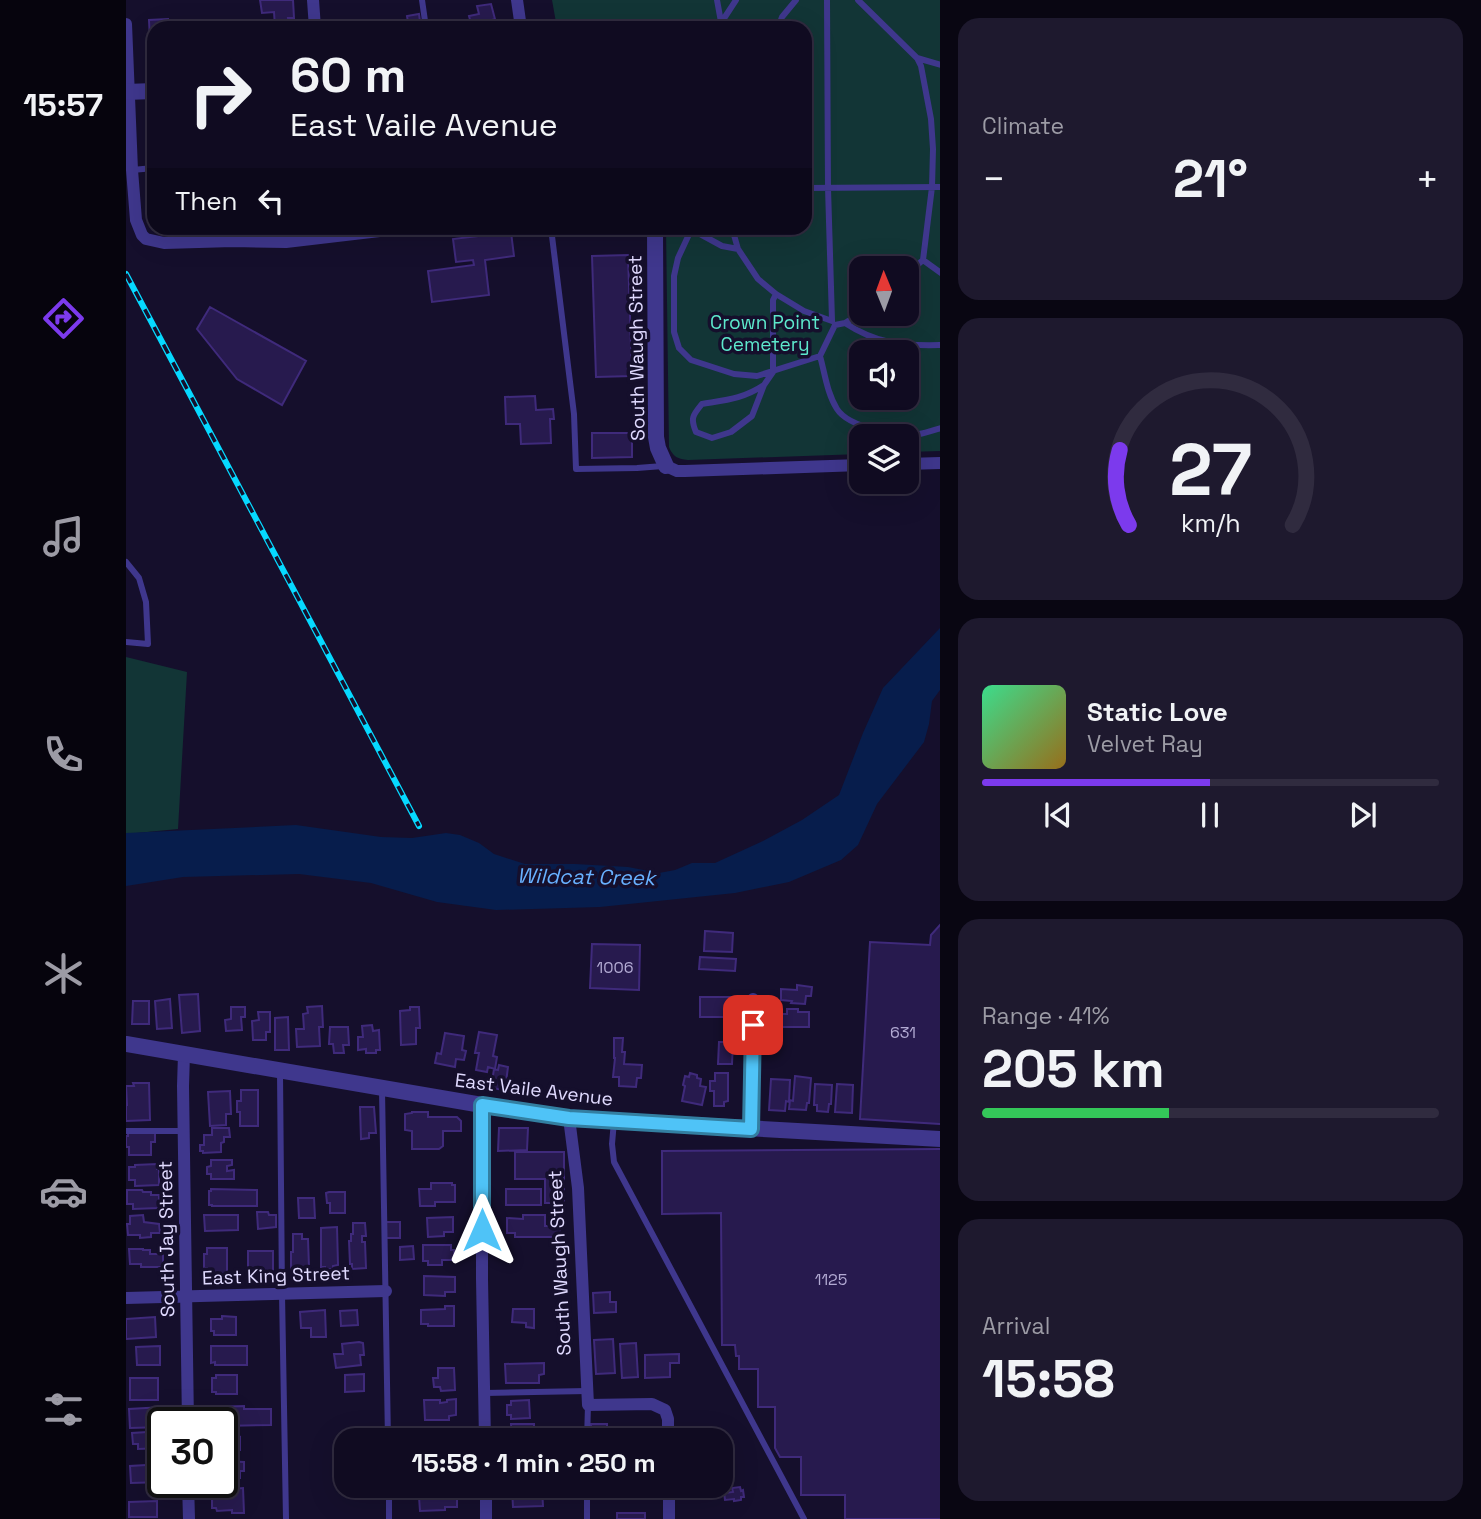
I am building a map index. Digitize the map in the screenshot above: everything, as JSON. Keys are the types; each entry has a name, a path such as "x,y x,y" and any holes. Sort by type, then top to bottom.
{"street":[{"path":"313,0 314,21"},
{"path":"517,0 520,21"},
{"path":"126,24 132,170 136,220 142,235 146,239 164,243 286,242 318,235"},
{"path":"128,92 147,91"},
{"name":"South Waugh Street","path":"655,235 656,437 666,466"},
{"path":"919,464 940,463"},
{"path":"666,466 685,471 849,465"},
{"path":"751,1129 753,999"},
{"name":"East Vaile Avenue","path":"126,1044 569,1118 940,1139"},
{"name":"South Jay Street","path":"184,1054 188,1407"},
{"path":"482,1105 485,1428"},
{"name":"South Waugh Street","path":"569,1118 578,1188 588,1405"},
{"name":"East King Street","path":"126,1298 386,1291"},
{"path":"588,1405 652,1404 665,1410 668,1428"},
{"path":"188,1498 189,1519"},
{"path":"486,1498 486,1519"},
{"path":"669,1498 669,1519"}],"lane":[{"path":"422,0 425,21"},
{"path":"717,0 719,21"},
{"path":"723,21 736,0"},
{"path":"781,21 796,0"},
{"path":"827,0 828,188 833,323 820,356 828,392 838,412 864,426 895,433 919,434 940,428"},
{"path":"858,0 917,58 921,66 933,149 932,187 923,260 919,264"},
{"path":"917,58 940,65"},
{"path":"132,170 147,169"},
{"path":"812,188 940,187"},
{"path":"552,235 573,414 576,470 666,466"},
{"path":"688,235 674,276 674,332 679,348 691,360 734,374 757,376 820,356"},
{"path":"701,235 722,246 738,248"},
{"path":"734,235 738,248 758,279 804,311 833,323 845,323 863,334 890,343 940,345"},
{"path":"923,260 940,273"},
{"path":"764,385 737,399 702,404 693,415 696,432 712,438 732,432 752,416 764,385 773,372 773,300 776,294"},
{"path":"845,323 849,320"},
{"path":"126,562 139,578 146,602 148,645 126,642"},
{"path":"280,1071 286,1519"},
{"path":"382,1088 388,1428"},
{"path":"614,1121 614,1162 804,1519"},
{"path":"126,1131 184,1131"},
{"path":"485,1393 587,1391"},
{"path":"587,1428 588,1405"},
{"path":"389,1498 389,1519"},
{"path":"586,1498 587,1519"}],"green space":[{"name":"Crown Point Cemetery","path":"552,0 940,0 940,451 919,452 919,424 849,424 849,454 688,460 674,455 669,447 666,235 812,235 812,21 556,21"},
{"path":"126,657 187,672 178,829 126,834"}],"water":[{"name":"Wildcat Creek","path":"940,628 940,690 932,701 924,742 877,804 858,845 841,860 789,882 735,893 600,907 496,910 437,902 371,883 299,874 183,877 126,886 126,833 296,825 381,837 412,838 446,833 460,835 479,843 494,854 525,864 628,867 659,873 692,863 715,863 802,820 839,795 883,688"}],"building":[{"path":"260,0 293,0 294,18 288,18 288,21 275,21 274,12 262,13"},
{"path":"491,4 495,19 470,21 469,16 479,14 477,6"},
{"path":"419,14 420,21 408,21 407,16"},
{"path":"511,235 514,256 485,260 489,295 432,302 428,271 474,265 473,260 456,262 453,239"},
{"path":"628,255 632,376 596,377 592,256"},
{"path":"210,307 306,361 282,405 237,379 197,329"},
{"path":"535,396 536,410 553,409 554,419 550,419 551,443 521,444 520,424 506,424 505,397"},
{"path":"592,433 632,433 632,457 592,458"},
{"path":"940,925 940,1124 860,1119 870,942 930,945 931,935"},
{"path":"705,931 733,933 732,952 704,951"},
{"path":"592,944 640,945 639,990 590,988"},
{"path":"700,957 736,959 735,971 699,969"},
{"path":"797,985 812,987 811,996 806,996 805,1004 781,1000 781,989 797,990"},
{"path":"198,994 200,1031 182,1033 179,995"},
{"path":"700,997 735,997 735,1017 700,1017"},
{"path":"170,999 172,1028 157,1029 155,1001"},
{"path":"133,1001 149,1001 149,1024 132,1024"},
{"path":"322,1006 320,1046 297,1047 296,1029 304,1029 303,1014 308,1013 307,1007"},
{"path":"231,1007 245,1007 245,1017 241,1017 242,1030 226,1031 225,1020 231,1019"},
{"path":"410,1007 419,1007 420,1028 416,1028 416,1044 401,1045 400,1011 410,1010"},
{"path":"787,1009 809,1012 809,1027 774,1027 774,1014 787,1014"},
{"path":"258,1012 270,1012 270,1032 266,1032 266,1040 253,1040 252,1021 259,1020"},
{"path":"288,1017 289,1050 275,1050 275,1018"},
{"path":"372,1025 373,1031 379,1030 380,1050 366,1053 366,1049 358,1050 358,1037 363,1037 362,1026"},
{"path":"330,1027 348,1027 349,1045 343,1045 344,1053 334,1053 333,1044 329,1044"},
{"path":"479,1032 497,1035 493,1056 497,1057 495,1069 488,1067 487,1072 476,1070 479,1053 475,1053"},
{"path":"445,1033 464,1036 464,1060 456,1059 455,1067 435,1063 437,1053 441,1054"},
{"path":"614,1038 623,1038 624,1064 642,1065 641,1078 637,1078 636,1087 619,1086 619,1077 613,1077"},
{"path":"719,1042 733,1042 732,1064 718,1064"},
{"path":"499,1065 508,1067 505,1090 491,1088 494,1069 498,1070"},
{"path":"690,1073 701,1079 700,1086 706,1087 702,1105 682,1101 685,1076 689,1077"},
{"path":"715,1073 728,1073 728,1101 724,1102 724,1106 714,1106 714,1091 710,1091 710,1081 715,1081"},
{"path":"795,1076 811,1078 806,1110 789,1109 790,1100 793,1101"},
{"path":"771,1079 790,1080 789,1102 786,1101 785,1111 769,1110"},
{"path":"133,1083 149,1083 150,1120 126,1121 126,1086 134,1086"},
{"path":"815,1084 832,1085 828,1112 817,1111 817,1105 814,1105"},
{"path":"837,1084 853,1085 852,1113 835,1112"},
{"path":"241,1090 258,1090 258,1126 240,1126 237,1101 241,1101"},
{"path":"230,1091 231,1114 226,1114 226,1125 210,1126 208,1092"},
{"path":"360,1107 374,1107 376,1133 369,1133 369,1138 361,1139"},
{"path":"428,1112 428,1117 457,1117 461,1121 461,1131 443,1131 443,1146 439,1149 412,1149 412,1131 405,1130 405,1114"},
{"path":"212,1128 229,1128 230,1137 224,1137 221,1152 203,1153 200,1151 200,1145 204,1145 204,1135 212,1135"},
{"path":"499,1128 528,1128 527,1150 498,1151"},
{"path":"128,1132 155,1132 155,1142 151,1142 151,1155 129,1155 129,1147 126,1147"},
{"path":"940,1149 940,1519 845,1519 845,1495 801,1495 801,1457 780,1457 775,1448 775,1407 758,1407 758,1369 739,1369 739,1356 736,1356 735,1345 722,1345 721,1213 662,1214 662,1151"},
{"path":"515,1152 564,1152 564,1203 545,1203 545,1179 515,1179"},
{"path":"211,1160 232,1160 227,1171 234,1170 234,1179 211,1179 211,1174 207,1174 207,1167 211,1166"},
{"path":"157,1164 159,1185 135,1186 135,1180 129,1180 129,1167"},
{"path":"431,1183 455,1185 455,1202 435,1202 435,1206 420,1206 419,1189 431,1189"},
{"path":"211,1189 257,1190 257,1206 209,1205"},
{"path":"506,1189 541,1189 541,1205 506,1205"},
{"path":"127,1190 142,1190 151,1192 151,1195 159,1195 159,1208 133,1209 133,1204 127,1204"},
{"path":"345,1192 345,1213 330,1213 326,1193"},
{"path":"298,1198 314,1198 315,1218 299,1218"},
{"path":"257,1212 276,1215 276,1227 258,1229"},
{"path":"143,1215 144,1222 159,1224 160,1233 151,1233 151,1237 140,1238 140,1235 128,1235 127,1224 130,1224 130,1216"},
{"path":"204,1215 238,1215 238,1230 205,1231"},
{"path":"523,1215 545,1215 545,1226 560,1226 560,1237 515,1237 515,1233 507,1233 507,1218 523,1219"},
{"path":"453,1217 453,1232 444,1232 444,1236 428,1237 427,1218"},
{"path":"385,1222 400,1222 400,1238 386,1238"},
{"path":"353,1223 365,1223 366,1236 362,1236 362,1242 365,1242 366,1268 352,1269 350,1264 349,1241 353,1234"},
{"path":"337,1227 338,1265 333,1266 333,1269 325,1269 321,1267 321,1228"},
{"path":"293,1234 302,1234 302,1239 308,1239 309,1267 305,1267 305,1271 291,1268"},
{"path":"423,1245 451,1245 454,1260 442,1260 442,1265 428,1265 428,1261 423,1261"},
{"path":"413,1246 414,1259 400,1260 400,1247"},
{"path":"207,1248 227,1248 227,1273 207,1273 207,1268 204,1268 204,1254 207,1254"},
{"path":"129,1249 163,1254 163,1267 130,1264"},
{"path":"248,1251 273,1251 273,1271 267,1271 267,1274 248,1272"},
{"path":"424,1276 455,1277 455,1292 445,1292 445,1296 424,1295"},
{"path":"610,1292 610,1302 616,1302 616,1312 594,1313 593,1293"},
{"path":"445,1306 454,1306 454,1326 421,1324 421,1310 445,1309"},
{"path":"513,1309 534,1309 534,1328 526,1327 526,1323 512,1322"},
{"path":"325,1310 326,1337 311,1337 311,1328 301,1328 300,1312"},
{"path":"357,1310 358,1325 341,1326 340,1311"},
{"path":"222,1316 236,1317 236,1335 214,1335 214,1331 211,1331 211,1319 222,1319"},
{"path":"155,1317 156,1337 126,1339 126,1319"},
{"path":"613,1339 615,1373 596,1374 594,1340"},
{"path":"363,1343 361,1365 336,1368 334,1354 343,1354 342,1344"},
{"path":"636,1343 638,1377 622,1378 620,1344"},
{"path":"160,1346 160,1365 137,1365 136,1347"},
{"path":"211,1346 247,1346 247,1365 211,1363"},
{"path":"679,1354 679,1363 670,1363 670,1377 645,1378 645,1355"},
{"path":"544,1363 544,1374 539,1375 539,1383 506,1383 505,1364"},
{"path":"438,1368 454,1368 455,1390 441,1391 440,1387 434,1387 433,1378 438,1378"},
{"path":"364,1374 364,1391 345,1392 345,1375"},
{"path":"216,1375 237,1375 237,1394 212,1392 212,1378 216,1378"},
{"path":"130,1378 158,1378 158,1400 130,1400"},
{"path":"456,1399 456,1415 449,1416 449,1420 425,1420 424,1400 440,1400 440,1403"},
{"path":"529,1400 530,1418 511,1419 511,1415 507,1415 507,1405 511,1405 511,1401"},
{"path":"244,1406 244,1409 271,1409 271,1425 238,1426 238,1407 211,1407"},
{"path":"147,1408 147,1427 130,1428 129,1409"},
{"path":"511,1424 534,1424 534,1428 511,1428"},
{"path":"591,1424 607,1424 607,1428 591,1428"},
{"path":"147,1432 147,1449 138,1449 138,1444 133,1444 132,1433"},
{"path":"238,1462 244,1462 244,1471 240,1471 240,1478"},
{"path":"147,1465 147,1483 131,1483 130,1466"},
{"path":"740,1487 744,1497 741,1497 741,1500 725,1500 733,1498 733,1488"},
{"path":"238,1488 243,1488 244,1513 232,1513 232,1510 217,1511 212,1508 212,1498 238,1498"},
{"path":"419,1498 457,1498 457,1507 420,1511"},
{"path":"512,1498 543,1498 543,1506 513,1507"},
{"path":"157,1501 157,1517 129,1517 129,1502"},
{"path":"617,1513 645,1513 645,1519 617,1519"}],"railway":[{"path":"126,274 419,826"}],"route":[{"path":"482,1230 482,1105 569,1118 751,1129 753,1025"}]}
